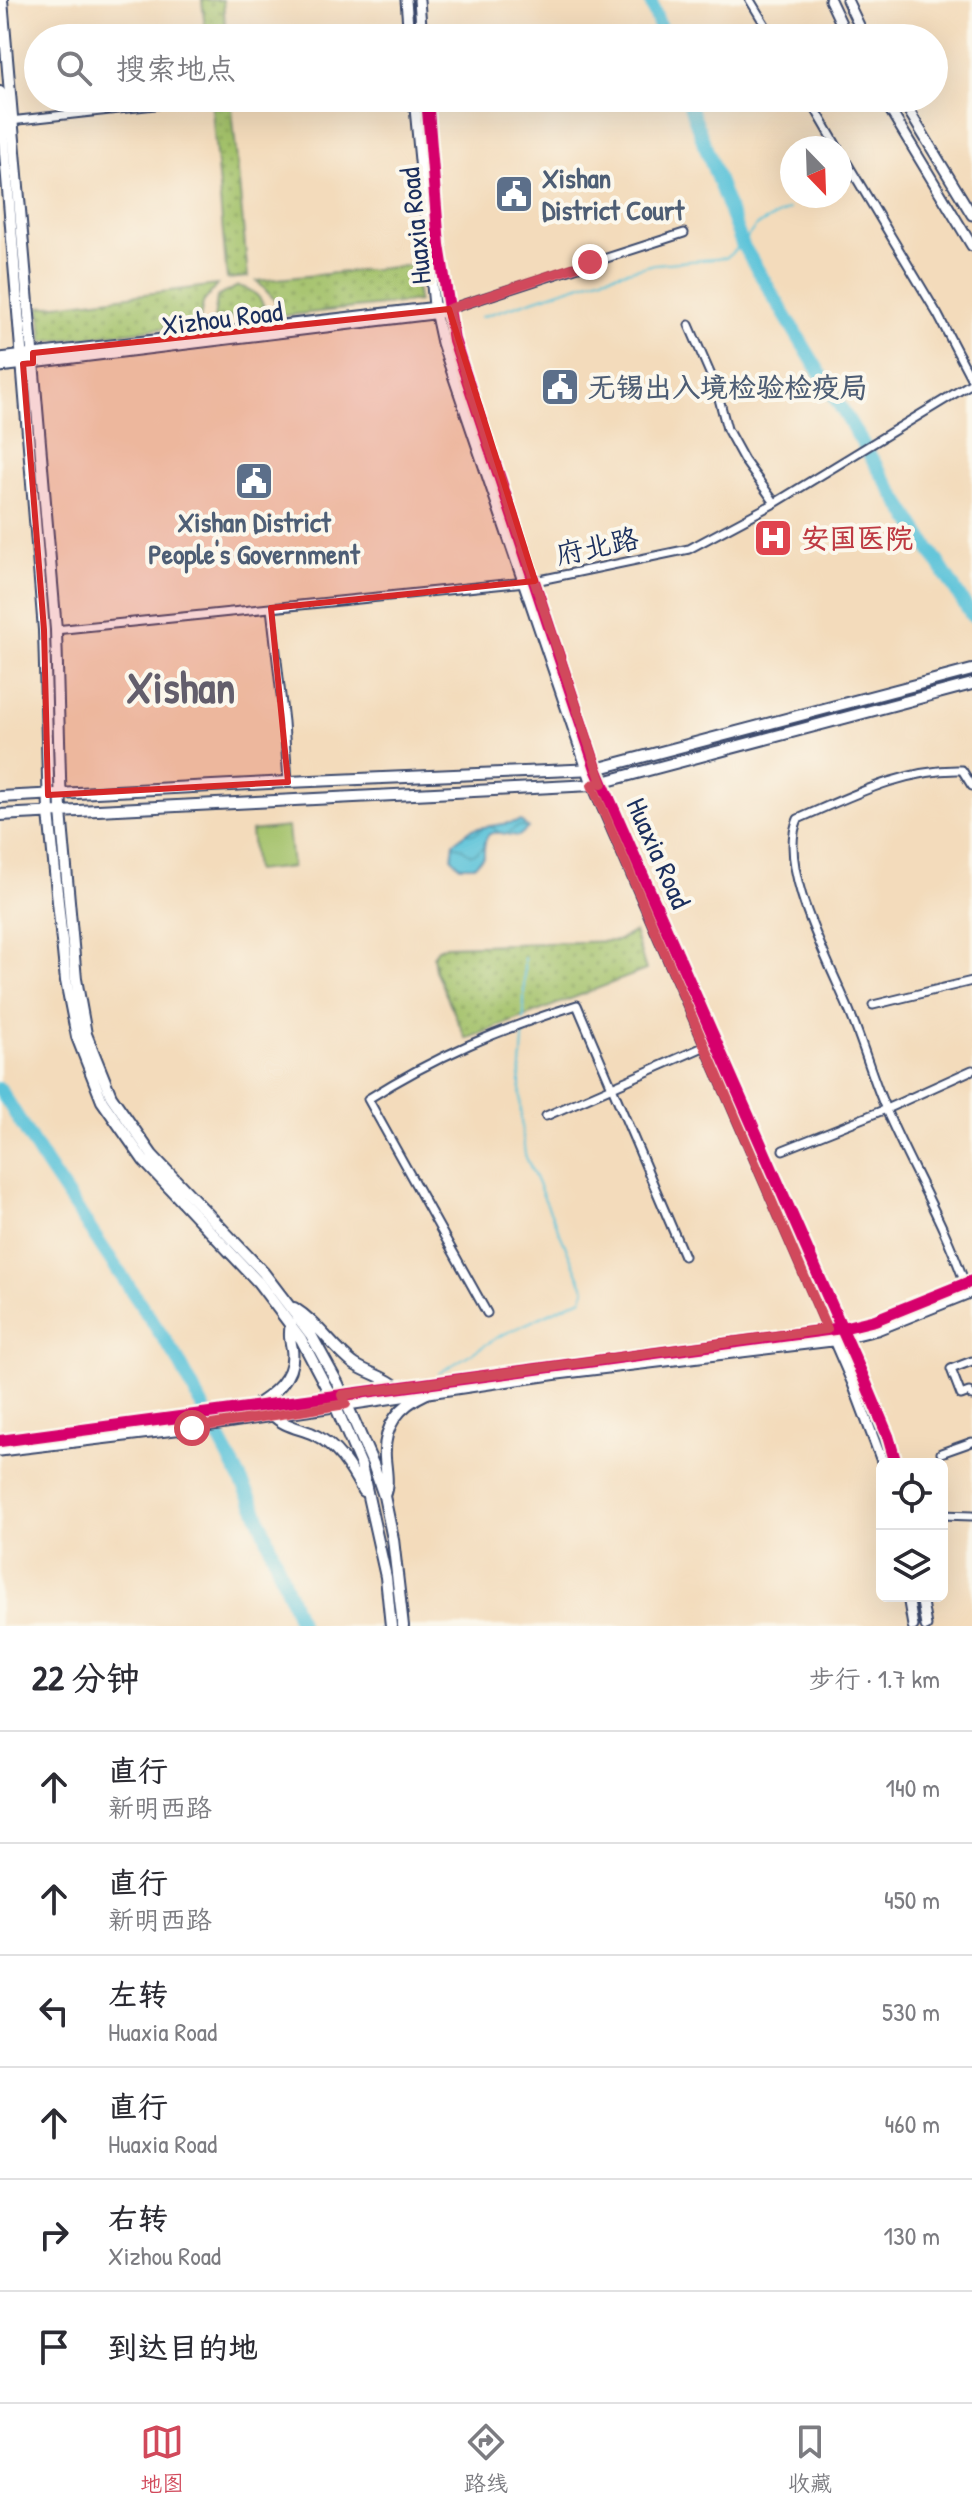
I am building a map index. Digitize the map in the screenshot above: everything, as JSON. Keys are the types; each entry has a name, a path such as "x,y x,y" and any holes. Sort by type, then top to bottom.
{"main road":[{"path":"2,0 5,121 28,358 61,812 76,979 86,1034 111,1096 152,1155 263,1272 311,1335 339,1400 361,1465 403,1626"},
{"path":"0,92 5,121"},
{"path":"50,630 49,813 69,995 77,1037 102,1101 144,1161 258,1282 291,1324 339,1400 373,1464 384,1496 392,1577 391,1626"},
{"path":"0,797 591,769 972,670"},
{"path":"0,815 597,784 972,684"},
{"path":"290,1305 312,1319 355,1365 388,1379 398,1388"},
{"path":"251,1408 267,1399 287,1378 291,1368 292,1350 288,1337 291,1324"},
{"path":"384,1496 388,1487 385,1441 393,1419 412,1399 427,1393"},
{"path":"273,1415 280,1422 316,1436 334,1448 346,1461 373,1510"}],"street":[{"path":"406,0 408,24"},
{"path":"419,0 421,24"},
{"path":"750,0 765,24"},
{"path":"830,0 841,24"},
{"path":"847,0 858,24"},
{"path":"5,121 89,112"},
{"name":"Huaxia Road","path":"415,112 435,310 442,343 522,583 597,784 881,1458"},
{"name":"Huaxia Road","path":"428,112 439,245 454,340 535,581 591,769"},
{"path":"817,112 831,136"},
{"path":"891,112 972,246"},
{"path":"909,112 972,215"},
{"path":"852,171 938,315 972,382"},
{"name":"Xizhou Road","path":"0,358 28,358 449,309 684,233"},
{"path":"689,325 716,387 727,429 744,460 775,503"},
{"name":"Xizhou Road","path":"0,367 28,358"},
{"name":"府北路","path":"50,630 522,583 689,549 775,503 972,382"},
{"path":"271,608 288,782"},
{"path":"0,1451 235,1422 398,1388 558,1364 827,1329 844,1333 877,1330 970,1286 886,1109 851,1014 806,908 796,867 792,832 798,819 866,789 891,782 948,769 962,770 972,786"},
{"name":"Huaxia Road","path":"597,784 718,1041 888,1436 894,1458"},
{"path":"873,1005 972,981"},
{"path":"487,1313 368,1099 453,1051 577,1005 684,1256"},
{"path":"546,1116 718,1041"},
{"path":"783,1150 972,1070"},
{"path":"0,1441 251,1408 427,1393 832,1341 844,1333"},
{"path":"972,1361 951,1369 961,1395 969,1392 972,1396"},
{"path":"941,1453 972,1442"},
{"path":"948,1515 972,1516"},
{"path":"909,1602 913,1626"},
{"path":"922,1602 926,1626"}],"highlighted area":[{"path":"449,309 535,581 271,608 288,782 48,795 44,630 23,364 33,363 33,353"}],"green space":[{"path":"202,0 223,0 225,24 205,24"},
{"path":"212,112 232,112 248,277 227,279"},
{"path":"414,265 418,301 282,316 273,298 257,281"},
{"path":"217,285 203,303 199,324 43,342 40,307"},
{"path":"238,286 256,295 266,313 214,319 217,297"},
{"path":"288,827 292,867 255,871 251,831"},
{"path":"634,932 646,970 466,1039 435,970 433,956 438,949 446,946 617,941"}],"water":[{"path":"521,821 528,828 519,836 489,835 484,856 474,866 460,866 452,858 454,842 472,829"}],"waterway":[{"path":"650,0 659,24"},
{"path":"692,112 742,244 872,459 972,616"},
{"path":"481,317 603,277 655,264 726,258 756,226 789,209"},
{"path":"524,958 524,1020"},
{"path":"439,1373 500,1336 582,1298 585,1290 525,1155 520,1080 524,1027"},
{"path":"0,1089 46,1164 177,1358 255,1507 301,1626"}],"cycle path":[{"path":"428,112 439,245 454,340 596,769 864,1379 894,1458"},
{"path":"0,1441 842,1328 875,1320 972,1281"}],"place":[{"name":"Xishan District Court","path":"514,194"},
{"name":"无锡出入境检验检疫局","path":"560,387"},
{"name":"Xishan District People's Government","path":"254,481"},
{"name":"安国医院","path":"773,538"}],"district":[{"name":"Xishan","path":"181,688"}],"route":[{"path":"192,1428 346,1404 342,1395 827,1329 592,785 602,783 454,340 449,309 590,262"}]}
